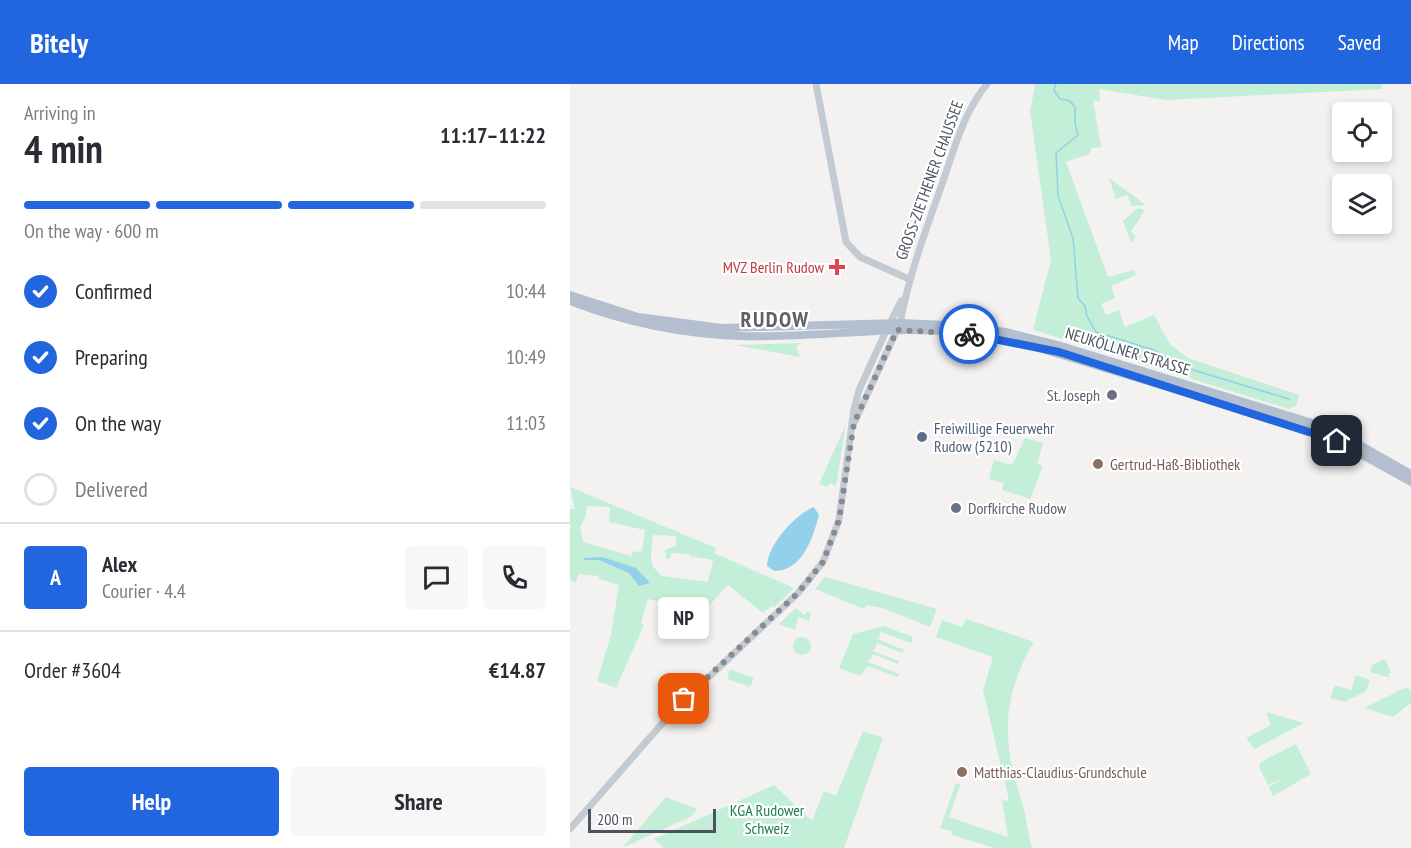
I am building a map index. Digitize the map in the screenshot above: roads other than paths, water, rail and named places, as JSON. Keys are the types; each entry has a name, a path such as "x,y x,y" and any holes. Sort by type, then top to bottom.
{"main road":[{"path":"570,295 658,321 722,332"},
{"path":"570,301 645,324 722,332"},
{"name":"NEUKÖLLNER STRASSE","path":"722,332 783,332 888,327 947,328 1037,346 1319,426 1411,474"},
{"name":"NEUKÖLLNER STRASSE","path":"1157,379 1316,432 1411,482"}],"street":[{"path":"816,84 846,242 860,257 909,279"},
{"name":"GROSS-ZIETHENER CHAUSSEE","path":"854,423 854,410 867,373 905,290 966,117 987,84"},
{"name":"GROSS-ZIETHENER CHAUSSEE","path":"854,423 898,327 905,290"},
{"path":"570,829 672,711 814,576 829,551 839,520 854,423"}],"water":[{"path":"814,507 819,515 814,533 805,551 792,565 774,571 767,566 768,558 777,540 798,517"},
{"path":"602,557 636,568 650,583 639,586 629,573 599,560 584,560 584,558"}],"waterway":[{"path":"1056,84 1054,90 1060,99 1070,101 1075,107 1075,124 1078,135 1056,153 1058,196 1073,238 1078,298 1085,306 1087,316 1096,332 1154,350 1180,366 1289,399"}],"place":[{"name":"MVZ Berlin Rudow","path":"837,267"},
{"name":"St. Joseph","path":"1112,395"},
{"name":"Freiwillige Feuerwehr Rudow (5210)","path":"922,437"},
{"name":"Gertrud-Haß-Bibliothek","path":"1098,464"},
{"name":"Dorfkirche Rudow","path":"956,508"},
{"name":"NP","path":"684,699"},
{"name":"Matthias-Claudius-Grundschule","path":"962,772"}],"district":[{"name":"RUDOW","path":"775,319"}],"park label":[{"name":"KGA Rudower Schweiz","path":"767,819"}]}
